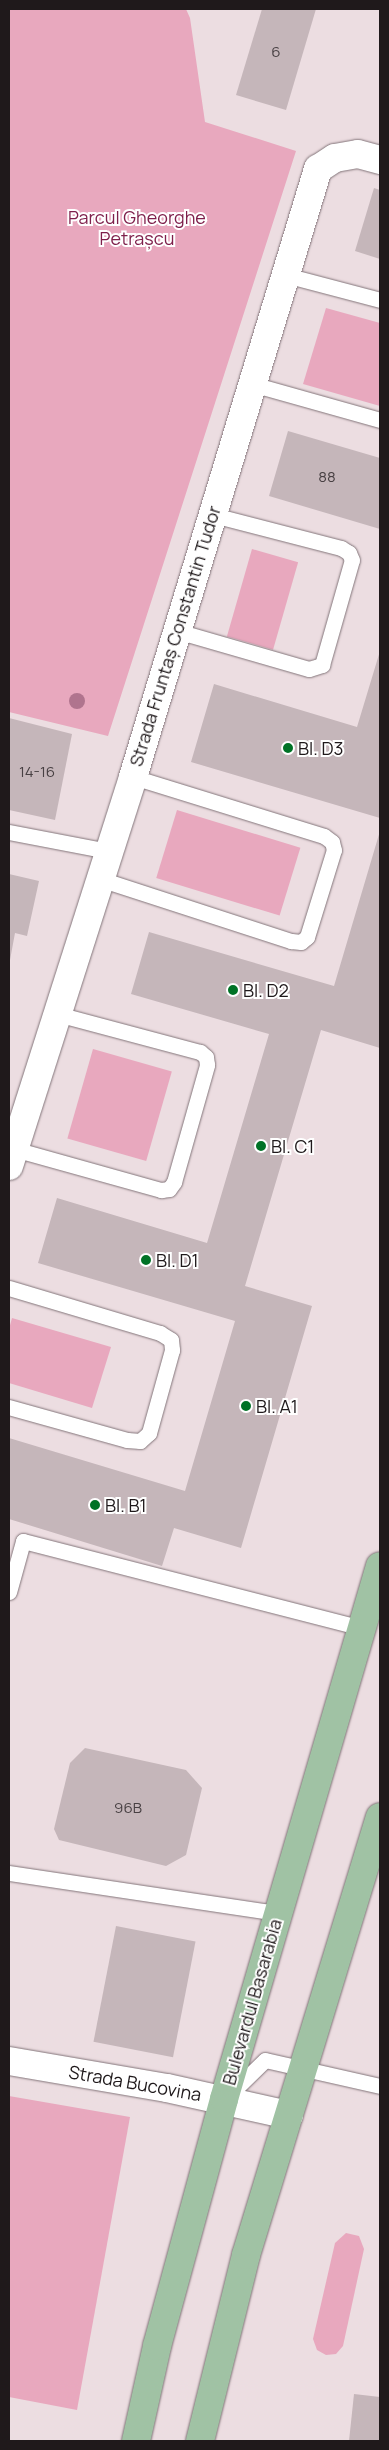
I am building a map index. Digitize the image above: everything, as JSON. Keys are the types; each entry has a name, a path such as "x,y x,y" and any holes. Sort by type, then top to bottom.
{"main road":[{"name":"Bulevardul Basarabia","path":"136,2441 157,2346 224,2099 380,1566"},
{"path":"200,2441 246,2255 380,1817"}],"street":[{"name":"Strada Fruntaș Constantin Tudor","path":"11,1158 178,631 318,170 335,158 358,154 380,160"},
{"name":"Strada Bucovina","path":"9,2062 224,2099 289,2115"}],"lane":[{"path":"285,275 380,300"},
{"path":"252,384 380,420"},
{"path":"178,631 309,669 322,665 352,560 348,553 342,548 213,515"},
{"path":"100,879 291,941 301,942 307,937 334,850 332,842 324,836 132,777"},
{"path":"9,832 109,851"},
{"path":"11,1158 161,1190 169,1188 174,1182 207,1065 206,1057 200,1052 57,1014"},
{"path":"9,1288 160,1333 171,1340 172,1350 148,1433 140,1441 127,1440 9,1406"},
{"path":"9,1592 23,1541 362,1628"},
{"path":"9,1873 277,1913"},
{"path":"224,2099 265,2060 380,2086"}],"green space":[{"name":"Parcul Gheorghe Petrașcu","path":"9,9 186,9 190,18 205,122 296,151 108,736 9,712"},
{"path":"326,308 380,323 380,406 303,384"},
{"path":"252,549 298,562 273,650 227,636"},
{"path":"177,810 300,848 280,916 156,878"},
{"path":"93,1049 172,1072 146,1161 67,1138"},
{"path":"12,1318 111,1347 92,1408 9,1383 9,1329"},
{"path":"9,2096 130,2117 77,2410 9,2397"},
{"path":"346,2233 359,2236 364,2249 343,2346 336,2354 326,2355 317,2350 313,2339 335,2243"}],"building":[{"path":"262,9 316,9 286,110 236,95"},
{"path":"374,188 380,190 380,259 355,251"},
{"path":"288,431 380,458 380,529 269,496"},
{"name":"Bl. D3","path":"380,651 380,818 191,762 214,684 357,727"},
{"path":"9,718 72,734 55,820 9,810"},
{"path":"380,831 380,1048 321,1030 245,1286 312,1306 241,1548 174,1528 162,1566 9,1519 9,1438 185,1491 235,1321 38,1263 57,1198 207,1243 269,1034 131,994 149,932 334,986"},
{"path":"9,874 39,881 27,936 15,933 10,960"},
{"path":"85,1748 186,1770 202,1788 186,1855 166,1866 59,1840 54,1829 70,1763"},
{"path":"116,1926 196,1941 173,2057 93,2042"},
{"path":"354,2394 380,2397 380,2441 349,2441"}],"place":[{"name":"Bl. D3","path":"288,748"},
{"name":"Bl. D2","path":"233,990"},
{"name":"Bl. C1","path":"261,1146"},
{"name":"Bl. D1","path":"146,1260"},
{"name":"Bl. A1","path":"246,1406"},
{"name":"Bl. B1","path":"95,1505"}]}
